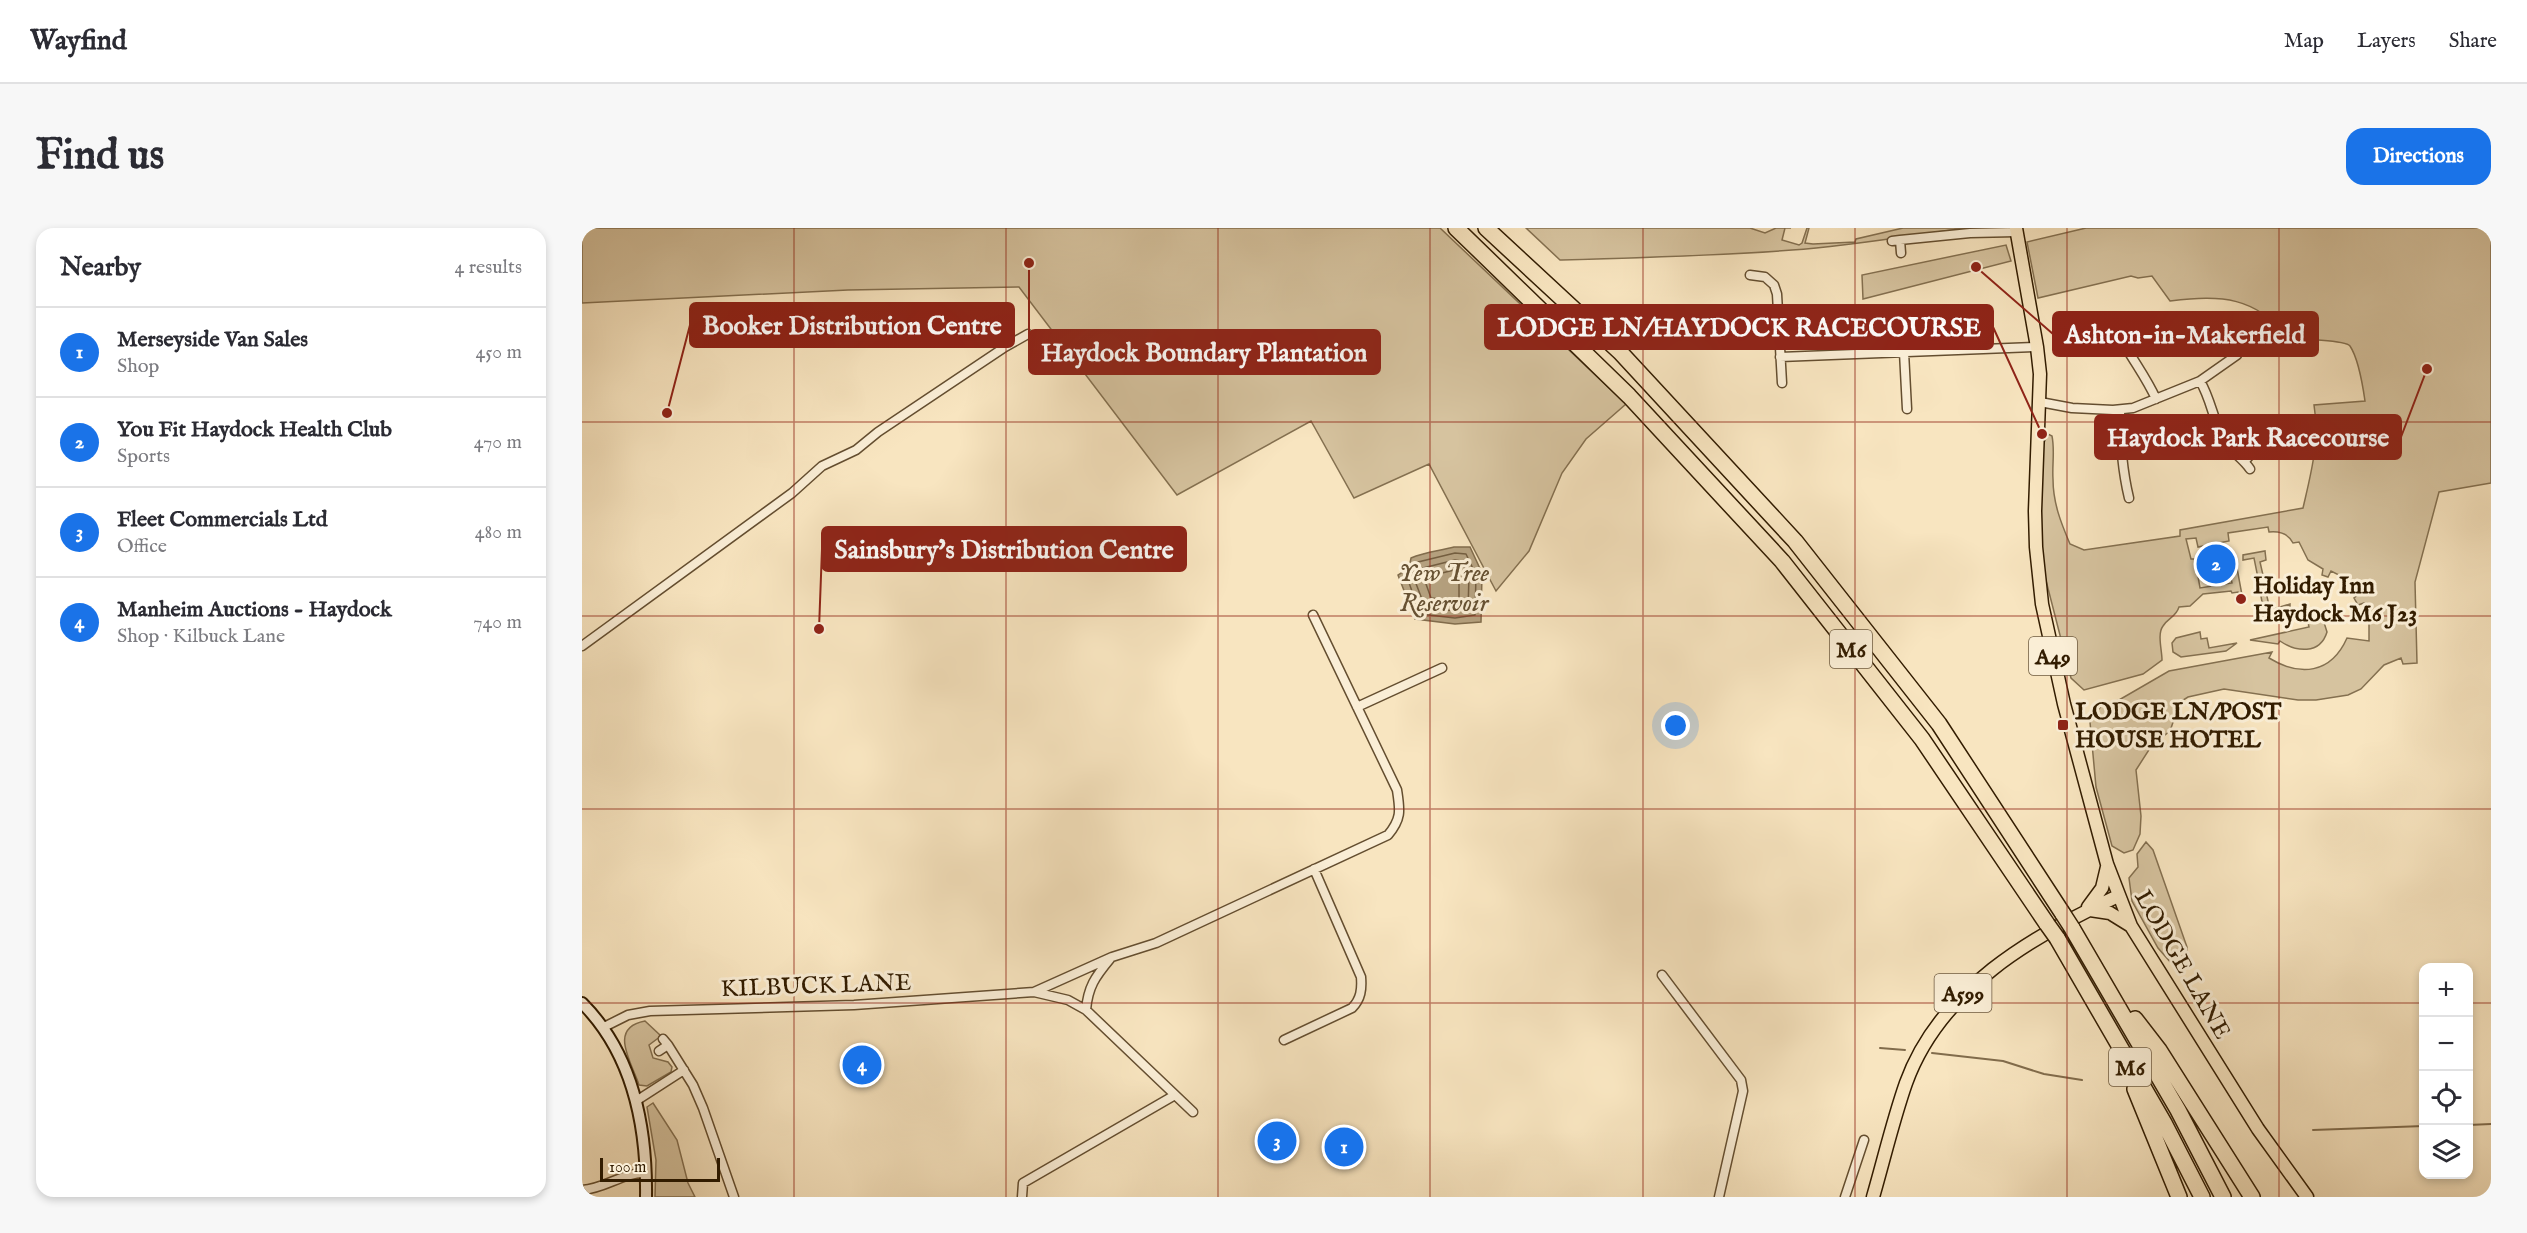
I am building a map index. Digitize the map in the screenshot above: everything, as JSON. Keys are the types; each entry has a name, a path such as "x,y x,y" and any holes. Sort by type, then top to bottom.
{"highway":[{"name":"M6","path":"1456,228 1629,396 1782,561 1922,739 2056,938 2164,1123 2202,1197"},
{"name":"M6","path":"1486,228 1620,352 1795,541 1939,724 2094,963 2178,1110 2223,1197"},
{"path":"2094,963 2159,1050 2252,1197"},
{"path":"2117,1046 2179,1197"}],"main road":[{"name":"LODGE LANE","path":"2016,230 2037,347 2040,402 2035,511 2042,604 2064,704 2107,864 2131,926 2258,1129 2307,1197"},
{"name":"A599","path":"2083,912 2094,902 2102,888 2107,864"},
{"name":"A599","path":"1873,1197 1906,1082 1923,1047 1942,1018 1963,993 1992,969 2083,912 2118,896"},
{"path":"2083,912 2104,911 2131,926"}],"street":[{"path":"1901,253 1896,240 2016,230"},
{"path":"1750,275 1765,277 1776,290 1782,383"},
{"path":"2109,317 2119,327 2126,347 2147,378 2156,399"},
{"path":"995,328 1005,347"},
{"path":"582,646 792,493 822,466 856,450 1005,347 1028,334"},
{"path":"1780,357 2037,347"},
{"path":"1904,352 1907,409"},
{"path":"2040,402 2072,408 2120,410 2133,408 2200,381 2237,355"},
{"path":"2200,381 2209,397 2222,438 2250,469"},
{"path":"2120,410 2120,442 2129,498"},
{"path":"2245,461 2258,446"},
{"name":"KILBUCK LANE","path":"1034,992 1112,957 1156,942 1314,869 1388,834 1398,823 1400,811 1397,790 1313,615"},
{"path":"1357,706 1442,668"},
{"path":"1284,1040 1352,1008 1359,998 1362,987 1361,976 1314,869"},
{"path":"1086,1010 1087,993 1092,981 1112,957"},
{"path":"1662,975 1741,1080 1743,1091 1719,1197"},
{"name":"KILBUCK LANE","path":"604,1027 628,1015 650,1011 854,1005 1034,992 1068,1000 1086,1010 1192,1112"},
{"path":"582,1003 604,1027 615,1047 636,1101 644,1134 646,1197"},
{"path":"659,1052 665,1042 684,1070 703,1108 734,1197"},
{"path":"636,1101 684,1070"},
{"path":"1022,1197 1023,1183 1175,1095"},
{"path":"1845,1197 1865,1152 1864,1140"},
{"path":"582,1190 595,1188 632,1174 646,1173"}],"shaded area":[{"path":"582,228 1440,228 1626,404 1586,439 1562,473 1529,551 1496,591 1429,464 1354,498 1311,421 1177,495 1019,287 848,290 582,303"},
{"path":"1526,228 1750,228 1765,233 1776,228 1785,228 1782,240 1799,245 1802,243 1807,228 1809,228 1805,243 1813,244 1855,242 1856,239 1903,228 1965,228 1857,243 1792,250 1560,260"},
{"path":"2086,228 2491,228 2491,483 2439,492 2415,582 2417,663 2403,664 2401,658 2384,665 2361,689 2348,695 2298,700 2224,689 2188,697 2180,702 2170,731 2152,745 2136,770 2141,816 2140,834 2133,850 2124,853 2112,846 2096,787 2090,722 2101,706 2119,700 2169,671 2272,652 2269,658 2281,664 2303,670 2314,669 2332,659 2347,638 2369,641 2369,616 2364,603 2358,605 2354,598 2359,594 2345,578 2331,571 2328,577 2322,575 2323,569 2308,560 2299,542 2293,543 2283,533 2269,532 2268,527 2228,533 2229,541 2198,547 2196,538 2186,539 2191,559 2195,559 2200,588 2232,583 2230,574 2233,569 2237,568 2242,595 2239,596 2238,592 2232,593 2231,591 2203,594 2190,606 2179,607 2161,629 2162,660 2143,674 2084,690 2071,678 2042,565 2040,451 2048,434 2052,436 2053,442 2053,488 2058,513 2070,544 2084,550 2180,536 2180,530 2303,508 2312,470 2315,444 2314,405 2365,401 2358,365 2350,346 2331,341 2290,339 2264,314 2250,306 2222,299 2206,298 2170,301 2152,276 2138,278 2131,276 2038,298 2027,242"},
{"path":"2006,245 2011,261 1863,299 1862,275"},
{"path":"2265,551 2266,560 2260,562 2265,584 2271,583 2272,586 2260,588 2254,558 2243,560 2243,555"},
{"path":"2272,588 2273,591 2266,592 2270,610 2290,604 2290,610 2302,610 2302,603 2306,602 2306,609 2321,613 2324,609 2327,611 2322,616 2327,632 2319,645 2300,649 2280,641 2278,644 2250,640 2309,627 2306,614 2302,614 2301,611 2265,618 2260,591"},
{"path":"2200,632 2201,639 2207,638 2209,648 2237,643 2226,651 2181,657 2173,652 2172,643 2176,638"},
{"path":"2146,842 2153,850 2187,947 2186,960 2179,972 2158,948 2132,901 2129,878 2138,867 2137,854"},
{"path":"645,1021 661,1036 649,1045 653,1058 668,1062 672,1067 671,1072 647,1086 639,1085 625,1047 627,1031 634,1025"},
{"path":"653,1103 677,1140 688,1183 695,1197 655,1197 656,1160 647,1107"}],"water":[{"name":"Yew Tree Reservoir","path":"1454,547 1470,547 1482,573 1481,622 1455,624 1415,619 1398,575 1409,568 1411,558"}],"waterway":[{"path":"1880,1048 1905,1050"},
{"path":"1932,1053 2003,1061 2044,1074 2082,1080"},
{"path":"2473,1125 2491,1124"},
{"path":"2313,1130 2419,1126"}],"place":[{"name":"Haydock Boundary Plantation","path":"1029,263"},
{"name":"Ashton-in-Makerfield","path":"1976,267"},
{"name":"Haydock Park Racecourse","path":"2427,369"},
{"name":"Booker Distribution Centre","path":"667,413"},
{"name":"LODGE LN/HAYDOCK RACECOURSE","path":"2042,434"},
{"name":"You Fit Haydock Health Club","path":"2216,564"},
{"name":"Holiday Inn Haydock M6 J23","path":"2241,599"},
{"name":"Sainsbury's Distribution Centre","path":"819,629"},
{"name":"LODGE LN/POST HOUSE HOTEL","path":"2063,725"},
{"name":"Manheim Auctions - Haydock","path":"862,1065"},
{"name":"Fleet Commercials Ltd","path":"1277,1141"},
{"name":"Merseyside Van Sales","path":"1344,1147"}]}
